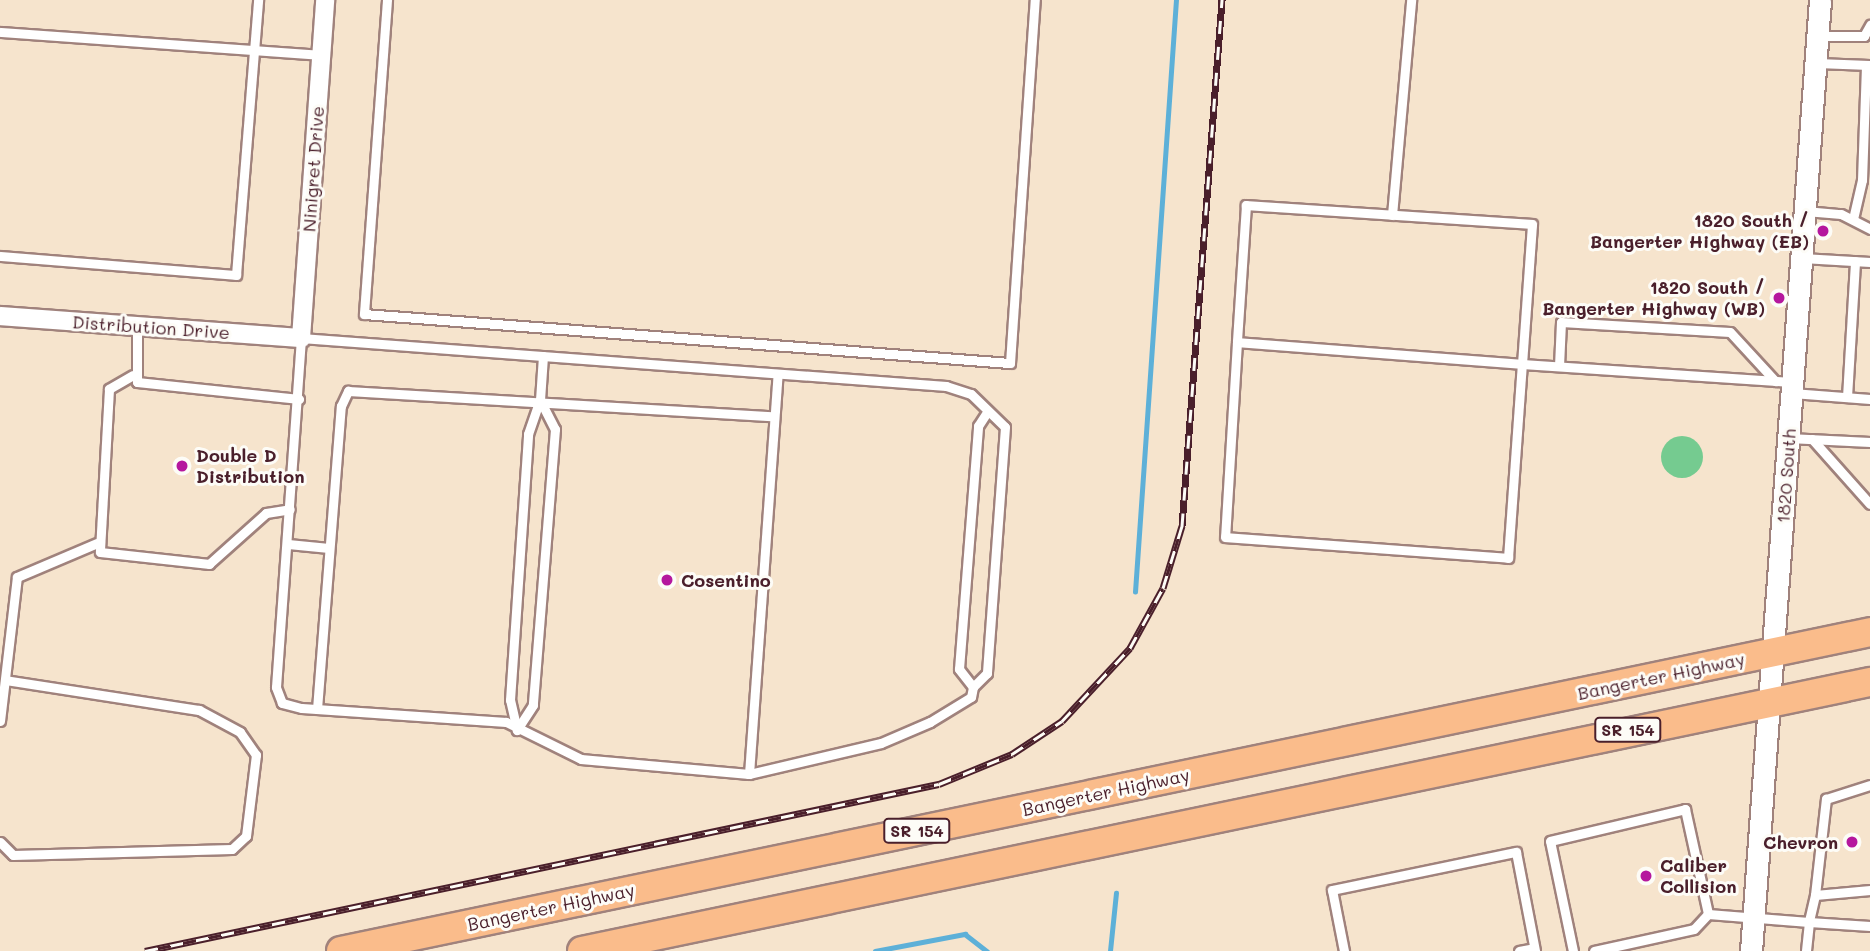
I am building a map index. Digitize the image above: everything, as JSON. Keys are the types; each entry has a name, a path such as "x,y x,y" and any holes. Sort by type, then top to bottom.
{"highway":[{"name":"Bangerter Highway","path":"341,951 1870,632"},
{"name":"SR 154","path":"582,951 1870,681"}],"street":[{"name":"Ninigret Drive","path":"301,338 325,0"},
{"name":"1820 South","path":"1751,951 1788,438 1786,386 1801,258 1820,0"},
{"name":"Distribution Drive","path":"0,316 301,338"}],"lane":[{"path":"0,256 236,275 258,0"},
{"path":"387,0 364,314 1010,363 1035,0"},
{"path":"1392,215 1411,0"},
{"path":"1817,36 1864,36 1870,26"},
{"path":"0,32 321,55"},
{"path":"1815,63 1868,65 1862,180 1853,219"},
{"path":"1246,205 1532,224 1508,558 1225,537 1237,342 1246,205"},
{"path":"1805,211 1853,219 1870,229"},
{"path":"1801,258 1870,262"},
{"path":"1847,397 1854,261"},
{"path":"1559,366 1561,322 1730,332 1786,386"},
{"path":"133,375 137,326"},
{"path":"301,338 543,356 946,386 971,394 1005,427 987,673 973,687 971,697 930,722 881,743 749,774 581,759 517,730 506,722 317,709 282,703 276,687 299,399 301,338"},
{"path":"1237,342 1786,386 1847,397 1870,398"},
{"path":"517,730 509,701 526,460 540,400 543,356"},
{"path":"749,774 771,416 778,374"},
{"path":"133,375 146,386 299,399"},
{"path":"133,375 109,389 97,543 100,552 209,564 266,513 290,509"},
{"path":"317,709 341,406 348,391 540,400 771,416"},
{"path":"517,730 533,705 555,429 540,400"},
{"path":"973,687 960,669 978,426 987,412"},
{"path":"1788,438 1868,444"},
{"path":"1812,439 1870,504"},
{"path":"0,721 17,577 97,543"},
{"path":"288,544 329,548"},
{"path":"0,842 13,855 232,849 246,836 256,755 240,732 199,710 5,680"},
{"path":"1806,951 1826,799 1870,785"},
{"path":"1573,951 1549,841 1685,809 1708,914"},
{"path":"1344,951 1332,890 1516,852 1534,949 1519,951"},
{"path":"1815,895 1870,890"},
{"path":"1708,914 1870,926"},
{"path":"1594,951 1694,929 1708,914"}],"green space":[{"path":"1682,436 1697,442 1703,457 1697,472 1682,478 1667,472 1661,457 1667,442"}],"waterway":[{"path":"1135,592 1176,0"},
{"path":"1110,951 1116,893"},
{"path":"875,951 965,934 987,951"}],"railway":[{"path":"145,951 939,784 1012,754 1062,721 1130,648 1163,588 1182,526 1222,0"}],"place":[{"name":"1820 South / Bangerter Highway (EB)","path":"1823,231"},
{"name":"1820 South / Bangerter Highway (WB)","path":"1779,298"},
{"name":"Double D Distribution","path":"182,466"},
{"name":"Cosentino","path":"667,580"},
{"name":"Chevron","path":"1852,842"},
{"name":"Caliber Collision","path":"1646,876"}]}
